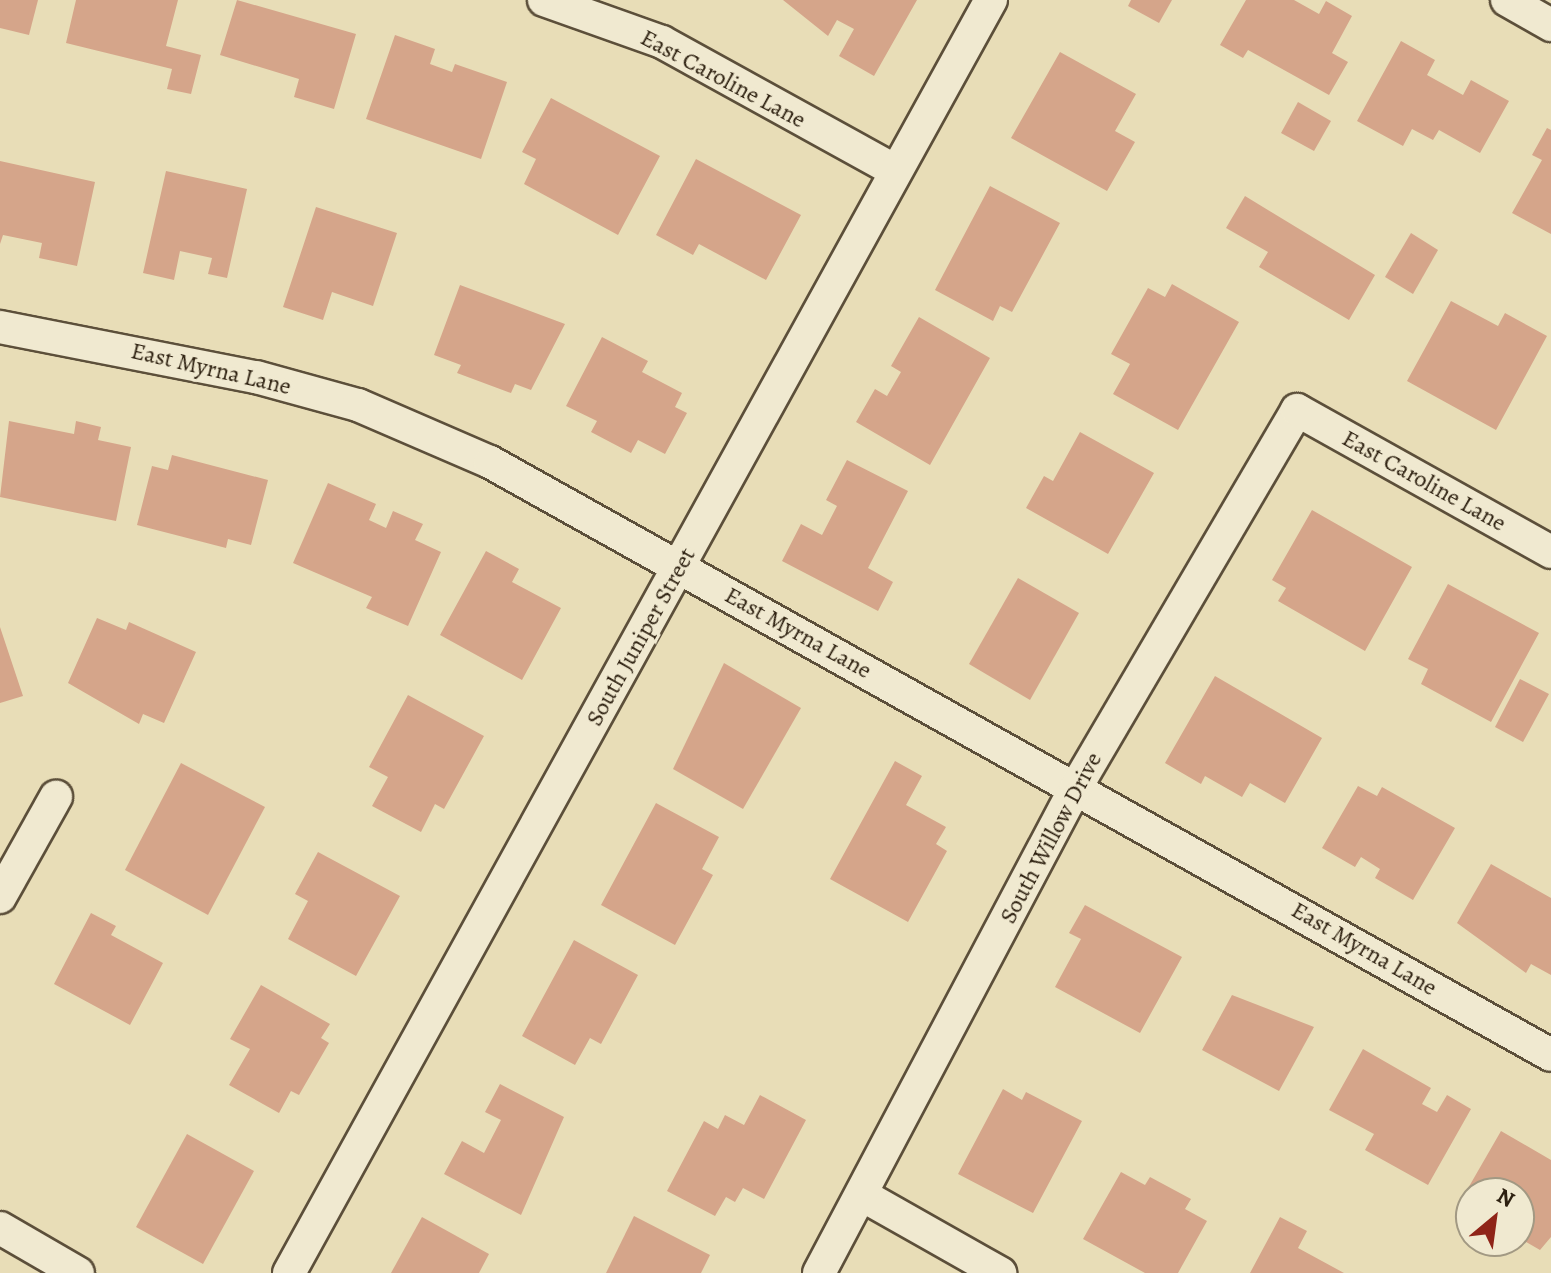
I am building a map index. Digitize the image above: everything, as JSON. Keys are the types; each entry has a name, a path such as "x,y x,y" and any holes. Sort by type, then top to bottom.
{"street":[{"name":"East Caroline Lane","path":"544,0 662,42 896,171"},
{"name":"South Juniper Street","path":"289,1273 991,0"},
{"path":"1507,0 1551,25"},
{"name":"East Myrna Lane","path":"0,327 256,377 358,405 490,462 1551,1055"},
{"name":"East Caroline Lane","path":"1297,410 1551,552"},
{"name":"South Willow Drive","path":"819,1273 1076,787 1297,410"},
{"path":"0,897 56,797"},
{"path":"862,1195 1000,1273"},
{"path":"0,1228 78,1273"}],"building":[{"path":"0,0 38,0 29,35 0,28"},
{"path":"76,0 178,0 166,46 201,55 191,94 167,89 172,69 66,43"},
{"path":"237,0 356,34 334,109 294,97 299,79 220,55"},
{"path":"783,0 917,0 874,76 839,56 854,29 837,20 828,36"},
{"path":"1131,0 1172,0 1159,23 1128,6"},
{"path":"1246,0 1294,0 1319,14 1326,1 1352,16 1332,53 1348,62 1329,95 1248,50 1243,58 1220,45"},
{"path":"395,35 435,49 430,64 452,72 455,64 507,82 481,159 366,119"},
{"path":"1401,41 1435,60 1427,75 1463,95 1471,80 1509,101 1480,153 1439,130 1433,140 1412,129 1403,146 1357,121"},
{"path":"1060,52 1136,94 1115,131 1135,142 1107,191 1011,138"},
{"path":"551,98 660,156 618,235 524,184 536,159 522,152"},
{"path":"1298,102 1331,121 1314,151 1281,133"},
{"path":"1547,128 1551,130 1551,234 1512,213 1542,160 1532,155"},
{"path":"696,159 801,215 766,280 699,244 693,255 656,235"},
{"path":"0,161 95,182 77,266 39,258 42,243 3,235 0,244"},
{"path":"166,171 247,189 227,278 208,274 212,258 180,251 174,280 143,273"},
{"path":"990,186 1060,223 1012,312 1000,306 993,321 935,290"},
{"path":"1245,196 1375,275 1349,320 1259,267 1268,252 1226,228"},
{"path":"316,207 397,233 373,306 332,292 323,320 283,307"},
{"path":"1411,233 1438,250 1413,294 1385,277"},
{"path":"1172,284 1239,322 1178,430 1113,394 1130,364 1111,354 1148,288 1165,297"},
{"path":"460,285 565,324 531,390 515,384 511,393 457,373 461,365 434,355"},
{"path":"1451,301 1498,326 1505,313 1547,336 1496,430 1407,381"},
{"path":"919,317 990,358 930,465 856,422 875,389 887,396 901,372 891,366"},
{"path":"602,337 648,361 642,372 682,393 675,407 687,413 665,454 638,440 631,453 591,432 597,421 566,406"},
{"path":"9,421 74,434 76,421 101,427 98,440 131,447 116,521 0,497"},
{"path":"1080,432 1154,473 1108,554 1026,508 1044,476 1053,481"},
{"path":"172,455 268,480 251,545 228,539 226,548 137,525 152,466 168,470"},
{"path":"847,460 908,491 868,568 893,582 878,611 782,561 801,524 822,535 837,506 826,500"},
{"path":"328,483 376,504 369,520 386,528 393,511 423,524 415,540 441,552 408,626 366,608 372,597 293,563"},
{"path":"1312,510 1412,567 1365,651 1278,601 1286,588 1272,580"},
{"path":"486,551 519,569 512,582 561,608 522,680 440,635"},
{"path":"1018,578 1079,613 1030,700 969,664"},
{"path":"1448,584 1539,633 1491,722 1421,684 1428,669 1408,659"},
{"path":"97,618 126,630 129,622 196,652 164,723 143,714 139,724 68,683"},
{"path":"0,627 23,696 0,703"},
{"path":"724,663 801,708 743,809 673,769"},
{"path":"1215,676 1322,738 1285,803 1250,783 1242,797 1205,776 1201,784 1165,763"},
{"path":"1520,679 1549,694 1523,742 1495,727"},
{"path":"408,695 484,736 444,809 435,804 421,832 372,806 388,777 369,767"},
{"path":"895,761 922,776 906,805 946,827 936,844 947,851 908,922 830,879"},
{"path":"181,763 265,807 208,915 125,870"},
{"path":"1358,786 1377,796 1382,787 1455,828 1413,900 1375,878 1380,869 1361,857 1355,867 1322,848"},
{"path":"656,803 719,837 702,869 713,875 675,945 601,905"},
{"path":"318,852 400,896 356,976 288,939 308,901 295,894"},
{"path":"1491,864 1551,898 1551,975 1531,964 1526,973 1457,923"},
{"path":"1085,905 1182,957 1140,1033 1055,987 1081,939 1069,933"},
{"path":"91,913 116,926 111,935 163,963 130,1025 54,984"},
{"path":"574,940 638,975 601,1044 590,1038 575,1065 522,1036"},
{"path":"261,985 330,1024 321,1038 329,1043 299,1095 291,1091 279,1113 229,1085 250,1049 230,1039"},
{"path":"1232,995 1314,1027 1279,1091 1202,1050"},
{"path":"1363,1049 1431,1088 1422,1104 1437,1112 1447,1095 1471,1109 1428,1185 1365,1150 1374,1134 1329,1110"},
{"path":"500,1084 564,1117 521,1215 444,1174 462,1141 484,1153 501,1120 485,1112"},
{"path":"1003,1089 1022,1100 1026,1092 1082,1121 1033,1213 958,1174"},
{"path":"760,1095 806,1120 764,1199 743,1188 735,1202 726,1197 715,1216 667,1191 704,1121 718,1129 725,1115 744,1125"},
{"path":"1501,1131 1551,1160 1551,1237 1540,1250 1535,1247 1535,1177 1474,1177"},
{"path":"187,1134 254,1171 203,1264 136,1227"},
{"path":"1121,1172 1145,1185 1150,1177 1191,1199 1185,1209 1207,1221 1178,1273 1145,1273 1083,1239"},
{"path":"634,1216 710,1255 701,1273 606,1273"},
{"path":"422,1217 489,1254 479,1273 391,1273"},
{"path":"1280,1217 1307,1231 1298,1248 1344,1273 1250,1273"}]}
